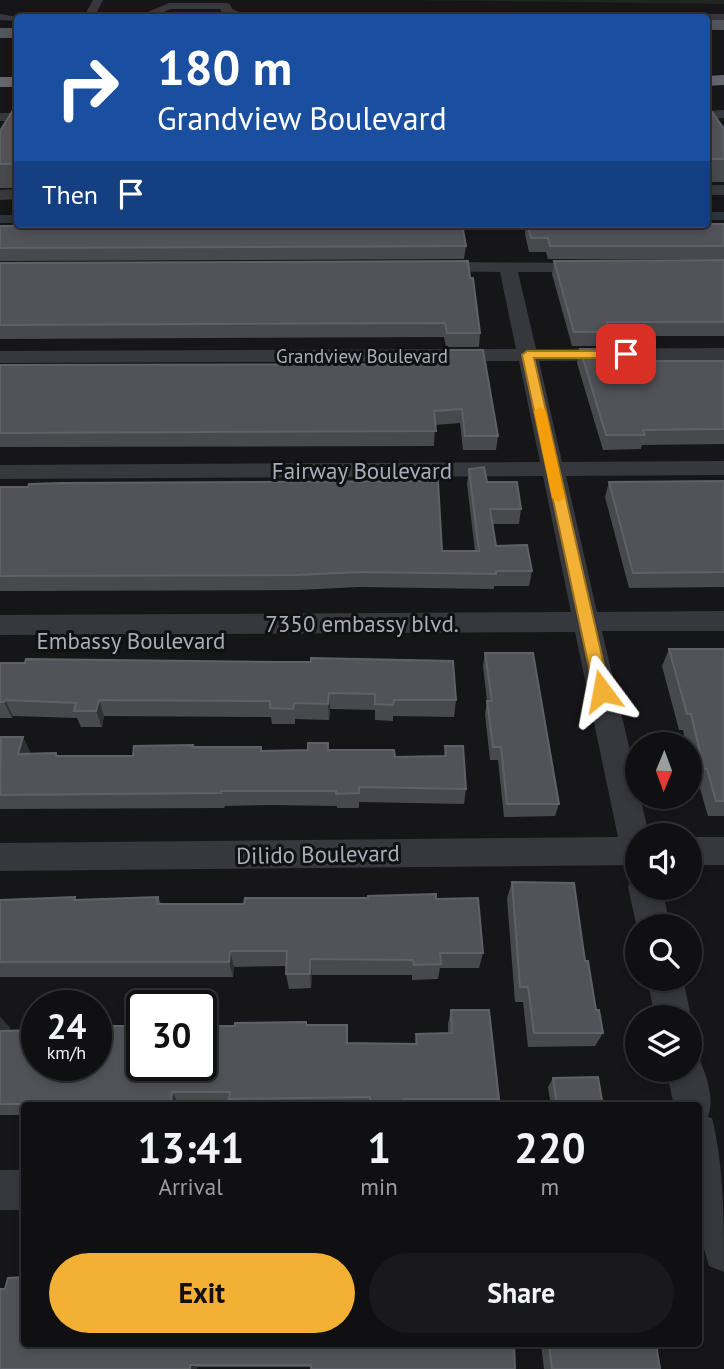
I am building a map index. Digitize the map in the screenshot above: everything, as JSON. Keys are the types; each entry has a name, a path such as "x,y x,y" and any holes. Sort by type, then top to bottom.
{"street":[{"path":"149,14 169,6 226,6 226,11 235,14"},
{"path":"715,115 724,132"},
{"path":"6,136 14,122"},
{"path":"508,267 631,823"},
{"path":"412,268 616,267"},
{"name":"Grandview Boulevard","path":"0,357 724,354"},
{"name":"Fairway Boulevard","path":"0,472 724,468"},
{"name":"7350 embassy blvd.","path":"0,625 588,630 724,621"},
{"name":"Embassy Boulevard","path":"0,641 588,630 724,637"},
{"name":"Dilido Boulevard","path":"0,857 625,850"},
{"path":"702,851 724,851"},
{"path":"688,1082 692,1102"},
{"path":"702,1148 724,1251"},
{"path":"0,1190 21,1190"}],"shaded area":[{"path":"400,0 724,0 724,4"}],"building":[{"path":"14,109 14,164 0,164 0,131"},
{"path":"710,112 724,129 724,159 710,159"},
{"path":"710,224 724,224 724,246 550,246 548,238 531,238 528,228 710,228"},
{"path":"0,226 463,228 466,246 0,248"},
{"path":"724,260 724,322 607,322 610,332 574,332 554,261"},
{"path":"468,261 470,278 473,278 480,333 447,333 445,323 0,325 0,263"},
{"path":"580,349 615,349 617,357 624,357 626,361 724,361 724,429 643,430 645,435 606,435"},
{"path":"449,350 483,350 498,436 465,436 462,409 434,411 436,431 0,433 0,365 438,364 437,358 450,358"},
{"path":"484,467 487,482 517,482 521,509 490,509 496,546 527,545 532,571 496,571 496,574 359,572 297,575 0,576 0,487 61,483 438,481 442,551 479,551 469,469"},
{"path":"724,481 724,572 633,573 609,482"},
{"path":"669,649 724,649 724,801 716,801 702,761 702,732 695,732 691,714 687,714"},
{"path":"485,653 533,653 559,804 507,804 501,747 493,747 487,701 492,701"},
{"path":"311,658 453,661 456,700 394,700 393,705 375,704 375,694 329,693 328,704 294,703 293,709 270,708 270,701 99,700 96,711 74,711 76,703 0,702 0,663 25,663 26,659 311,662"},
{"path":"1,737 23,737 18,754 56,753 56,756 133,756 134,746 261,747 261,751 308,750 308,743 328,743 328,750 394,750 395,757 446,756 445,746 463,746 466,789 359,787 359,793 336,794 336,791 221,791 0,795"},
{"path":"512,882 574,883 585,961 588,961 596,1010 599,1010 603,1033 534,1033 528,987 520,987"},
{"path":"436,894 436,899 478,898 483,953 440,953 441,964 414,965 413,960 310,959 310,974 286,974 287,951 230,951 229,962 0,962 0,900 158,897 157,904 244,904 245,898 368,898"},
{"path":"451,1010 489,1010 499,1099 404,1099 404,1102 370,1102 370,1097 229,1099 230,1092 172,1092 171,1102 0,1104 0,1031 21,1030 21,1081 112,1081 112,1026 126,1026 126,1081 217,1081 217,1026 235,1026 235,1023 306,1022 306,1025 347,1025 347,1043 417,1044 416,1034 452,1033"},
{"path":"598,1077 602,1102 556,1102 553,1078"},
{"path":"21,1277 21,1347 514,1347 515,1369 311,1369 311,1365 190,1365 190,1369 0,1369 0,1289 5,1289 8,1278"},
{"path":"549,1347 656,1347 660,1369 552,1369"}],"waterway":[{"path":"710,216 724,216"},
{"path":"0,219 14,219"}],"slow traffic":[{"path":"540,411 559,498"}],"route":[{"path":"602,691 527,355 626,354"}]}
